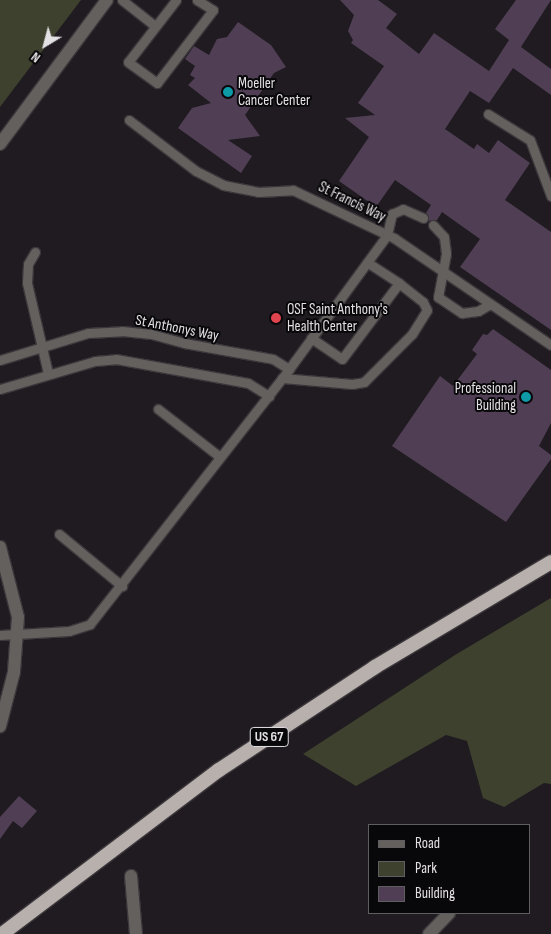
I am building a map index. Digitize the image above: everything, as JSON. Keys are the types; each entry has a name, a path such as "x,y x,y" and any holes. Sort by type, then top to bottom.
{"highway":[{"name":"US 67","path":"2,934 219,770 368,672 551,562"}],"street":[{"path":"0,144 107,0"},
{"path":"0,547 12,586 18,617 14,672 0,726"},
{"path":"131,876 136,934"},
{"path":"431,932 447,914"}],"lane":[{"path":"122,0 155,26"},
{"path":"176,0 128,62 157,83 213,10 197,0"},
{"path":"488,114 530,140 551,196"},
{"name":"St Francis Way","path":"129,120 196,171 223,185 258,192 293,190 387,235 551,345"},
{"path":"0,635 82,629 122,586 269,396 387,235 392,214 403,209 422,218"},
{"path":"433,225 444,237 446,254 441,270 438,298"},
{"path":"35,252 28,264 27,283 48,373"},
{"path":"282,378 352,384 364,382 412,334 427,310 423,302 399,283 367,262"},
{"path":"312,338 342,359 399,283"},
{"path":"423,302 438,298"},
{"path":"438,298 450,308 462,313 478,311 490,304"},
{"name":"St Anthonys Way","path":"0,360 88,333 151,334 184,343 272,359 289,369"},
{"path":"0,388 94,361 142,361 248,383 269,396"},
{"path":"158,409 220,457"},
{"path":"59,534 122,586"}],"green space":[{"path":"0,0 81,0 0,107"},
{"path":"551,598 551,784 544,783 504,807 483,798 467,741 446,735 356,786 303,754 455,655"}],"building":[{"path":"340,0 378,0 397,14 386,28 419,54 434,33 489,71 509,40 495,29 516,0 551,0 521,47 551,69 551,95 513,68 489,103 470,91 445,129 474,149 477,144 489,153 498,140 530,163 505,200 551,232 551,330 460,267 480,239 442,212 437,220 429,221 426,213 431,205 395,180 376,207 339,181 369,137 345,118 375,115 358,103 384,66 351,43 353,40 348,31 354,15"},
{"name":"Moeller Cancer Center","path":"238,22 271,45 286,67 274,73 245,115 260,136 228,140 252,156 241,173 178,128 192,108 211,103 188,85 195,78 190,75 195,66 185,59 194,46 209,55 217,39 227,37"},
{"path":"493,329 551,370 551,423 539,446 551,455 551,459 506,522 392,446 440,376 453,386 477,354 472,350 483,334 487,335"},
{"path":"19,796 37,811 22,828 13,821 0,839 0,817"}],"place":[{"name":"Moeller Cancer Center","path":"228,92"},
{"name":"OSF Saint Anthony's Health Center","path":"276,318"},
{"name":"Professional Building","path":"526,397"}]}
